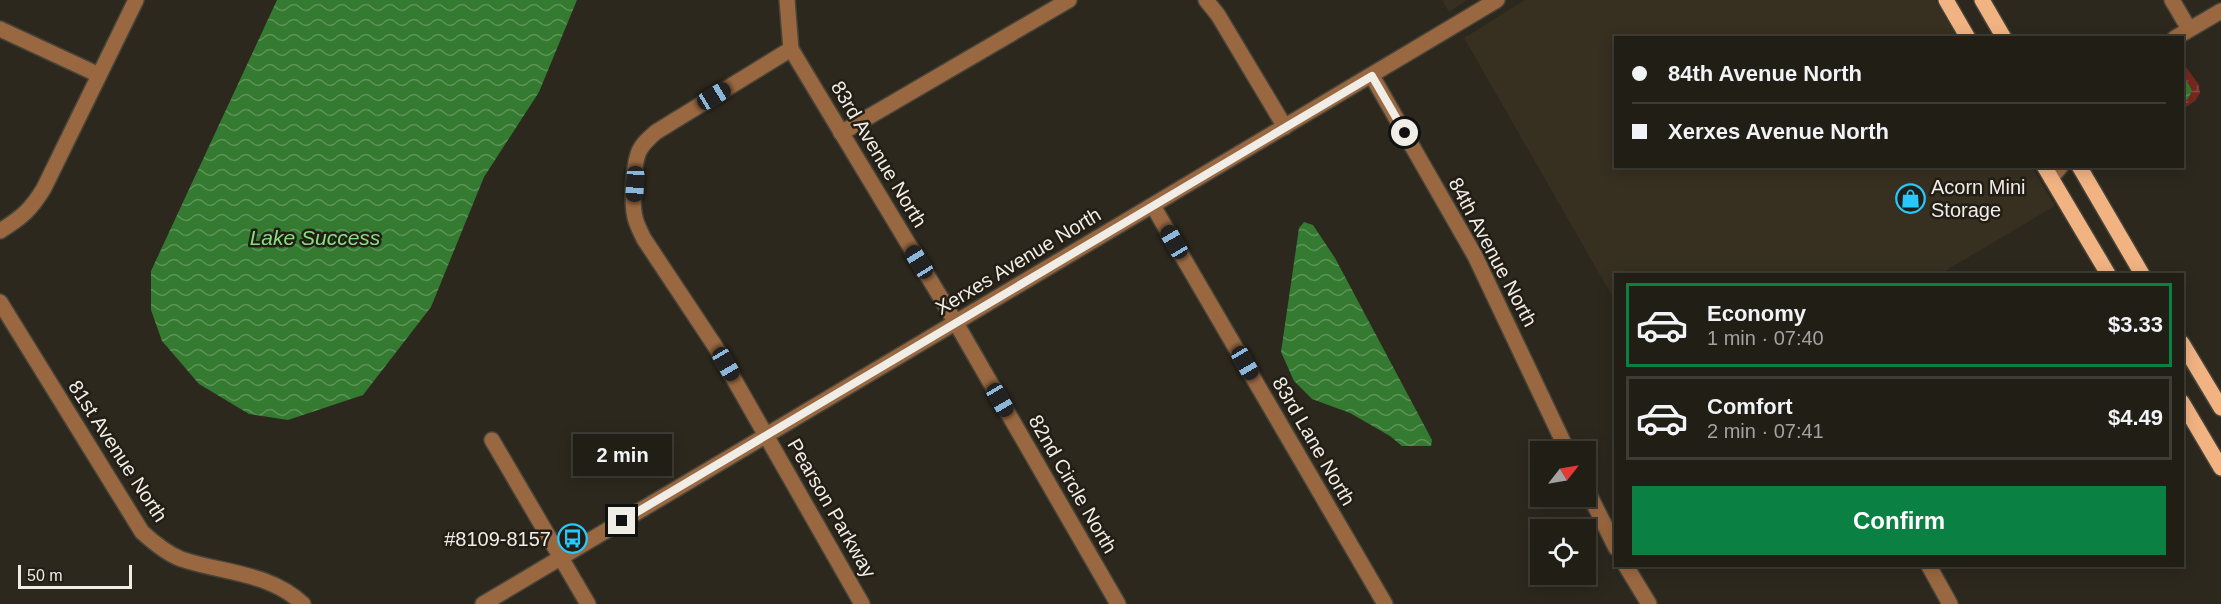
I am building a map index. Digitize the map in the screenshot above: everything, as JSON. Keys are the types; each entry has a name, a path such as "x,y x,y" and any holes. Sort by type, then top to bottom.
{"main road":[{"path":"1946,0 1967,36"},
{"path":"1982,0 2003,36"},
{"path":"2080,168 2141,273"},
{"path":"2052,170 2107,273"},
{"path":"2184,347 2221,408"},
{"path":"2184,405 2221,468"}],"street":[{"path":"0,231 23,217 35,203 136,0"},
{"name":"83rd Avenue North","path":"787,0 791,49 956,323"},
{"path":"841,134 1069,0"},
{"path":"1206,0 1218,15 1285,127"},
{"name":"Xerxes Avenue North","path":"483,604 1497,0"},
{"path":"2172,0 2189,29"},
{"path":"2178,36 2221,11"},
{"path":"0,29 99,75"},
{"name":"Pearson Parkway","path":"791,49 656,132 645,142 638,153 636,167 634,200 636,220 644,239 715,346 862,604"},
{"name":"84th Avenue North","path":"1372,76 1475,256 1563,441"},
{"name":"83rd Lane North","path":"1153,206 1385,604"},
{"name":"81st Avenue North","path":"0,302 142,532 159,548 179,558 270,582 296,597 303,604"},
{"name":"82nd Circle North","path":"956,323 1118,604"},
{"path":"492,440 588,604"},
{"path":"1596,507 1614,544"},
{"path":"1627,567 1649,604"},
{"path":"1930,567 1950,604"}],"shaded area":[{"path":"1442,0 1467,0 1449,12"},
{"path":"1525,0 1935,0 1956,36 1614,36 1614,168 2033,168 2055,206 1942,273 1614,273 1614,299 1464,38"}],"green space":[{"path":"2184,64 2199,85 2200,93 2195,101 2184,108"}],"water":[{"name":"Lake Success","path":"277,0 577,0 539,92 484,177 431,307 363,395 288,420 249,414 199,384 162,341 151,310 151,271"},
{"path":"2184,80 2192,91 2184,102"},
{"path":"1304,222 1313,225 1335,258 1432,440 1431,446 1402,446 1390,436 1350,413 1312,399 1294,381 1281,352 1299,228"}],"place":[{"name":"Acorn Mini Storage","path":"1910,199"},
{"name":"#8109-8157","path":"572,539"}],"route":[{"path":"622,521 1372,76 1405,133"}]}
